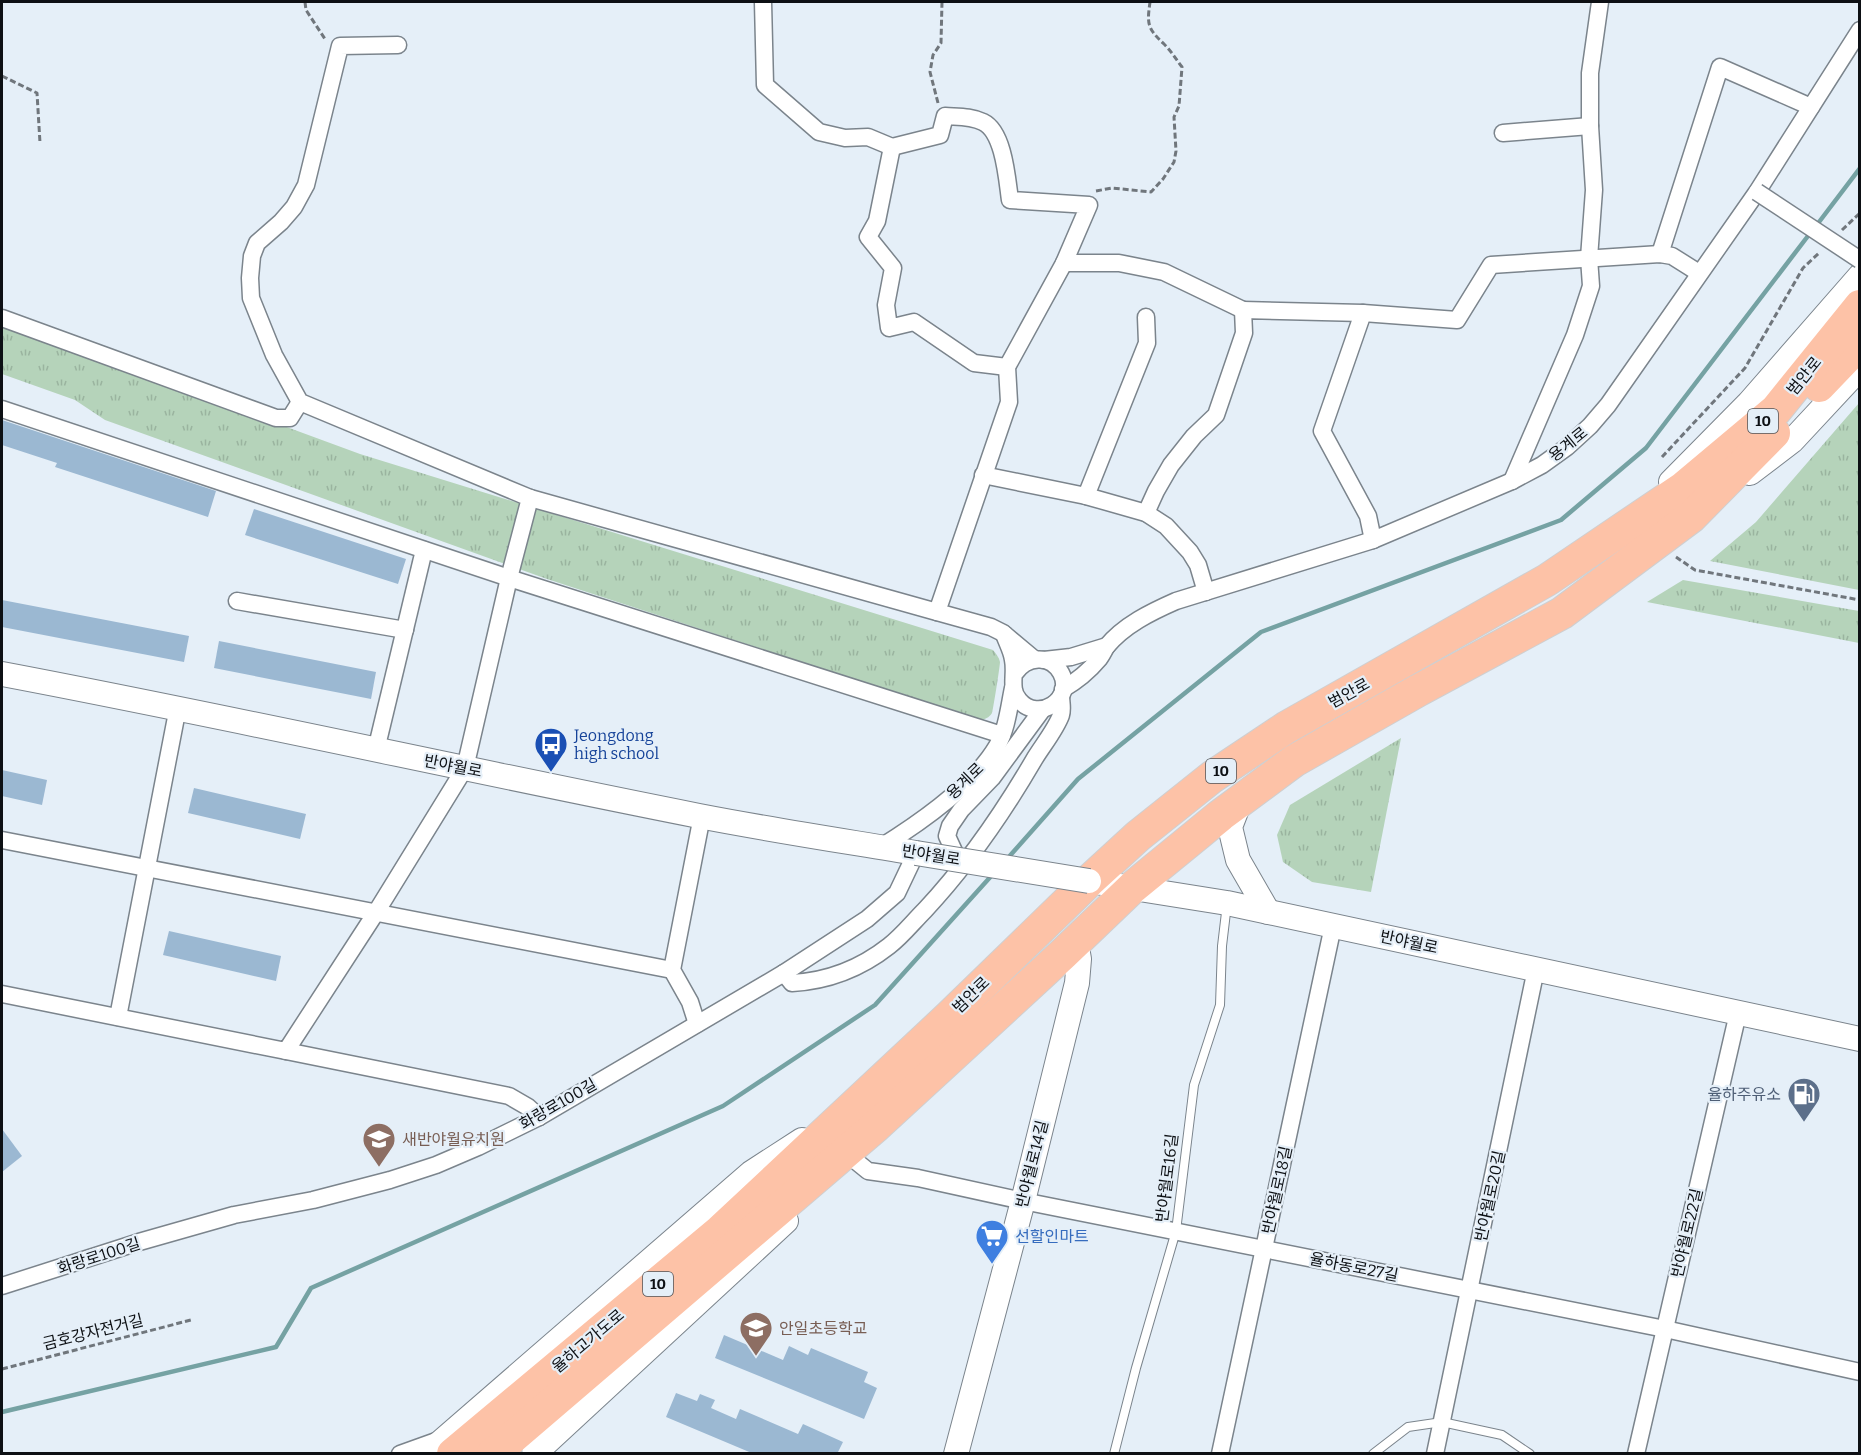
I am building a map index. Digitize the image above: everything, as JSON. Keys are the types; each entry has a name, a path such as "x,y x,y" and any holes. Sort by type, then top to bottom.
{"highway":[{"name":"범안로","path":"865,1116 990,977 1138,837 1212,777 1287,727 1547,580 1683,488 1776,410 1860,306"},
{"name":"범안로","path":"865,1116 1076,942 1134,887 1240,801 1294,761 1562,613 1658,544 1691,518 1746,464 1860,343"},
{"name":"율하고가도로","path":"449,1445 865,1116"},
{"name":"율하고가도로","path":"493,1454 865,1116"}],"main road":[{"path":"1645,513 1665,489 1749,403 1860,276"},
{"path":"1691,518 1792,441 1860,368"},
{"name":"반야월로","path":"2,674 178,707 702,816 1227,903 1860,1039"},
{"path":"1240,801 1230,827 1238,860 1268,912"},
{"name":"반야월로14길","path":"956,1454 1023,1201 1077,983 1079,959 1076,942"},
{"path":"534,1454 755,1251 852,1158 865,1116"},
{"path":"427,1454 449,1445"}],"street":[{"path":"763,2 765,85 819,132 845,138 868,137 892,147 940,135 945,116 970,117 985,123 995,136 1003,156 1011,200 1089,205 1064,263 1007,367 1009,402 982,475 937,612"},
{"path":"1512,481 1575,335 1591,286 1589,258 1594,190 1590,126 1590,73 1600,2"},
{"name":"용계로","path":"1062,693 1098,660 1107,646 1150,612 1206,592 1373,540 1512,481 1542,465 1567,447 1608,405 1757,192 1860,30"},
{"path":"398,45 340,46 306,185 294,207 257,243 252,256 251,298 274,355 300,402 530,498 990,627 1003,633 1039,659 1051,662 1062,674 1061,716 1011,800 988,834 944,890 891,945 866,962 813,982 792,983 784,973"},
{"path":"1660,254 1720,67 1811,107"},
{"path":"1503,133 1590,126"},
{"path":"892,147 877,221 868,237 893,268 886,305 889,328 914,322 974,363 1007,367"},
{"path":"1757,192 1860,260"},
{"path":"1064,263 1119,264 1164,272 1243,310 1363,313 1457,320 1491,265 1660,254 1672,256 1699,273"},
{"path":"1146,513 1171,465 1194,436 1216,415 1244,333 1243,310"},
{"path":"1363,313 1322,431 1368,516 1373,540"},
{"path":"1086,496 1147,343 1146,317"},
{"path":"2,318 276,418 290,418 300,402"},
{"path":"2,409 509,578 1002,735"},
{"path":"982,475 1086,496 1146,513 1166,526 1190,552 1198,565 1206,592"},
{"path":"286,1050 375,914 465,768 530,498"},
{"path":"376,750 424,550"},
{"path":"237,601 405,630"},
{"path":"1003,633 1011,651 1014,681 1020,702 1034,710 1042,710 1049,707 1062,693"},
{"name":"용계로","path":"1039,659 1071,657 1107,646"},
{"path":"1014,681 1026,662 1039,659"},
{"name":"용계로","path":"881,847 908,831 984,764 1002,735 1014,681"},
{"path":"118,1017 178,707"},
{"name":"용계로","path":"958,860 947,836 950,826 961,810 992,778 1042,710"},
{"path":"697,1024 690,1002 672,970 702,816"},
{"path":"2,840 672,970"},
{"name":"화랑로100길","path":"2,1286 139,1242 234,1215 313,1200 390,1180 447,1161 539,1117 784,973 867,919 897,893 916,853"},
{"name":"반야월로18길","path":"1220,1454 1333,926"},
{"name":"반야월로20길","path":"1435,1454 1536,969"},
{"path":"2,994 509,1096 528,1107 539,1117"},
{"name":"반야월로22길","path":"1636,1454 1738,1013"},
{"name":"율하동로27길","path":"852,1158 868,1171 918,1178 1176,1232 1665,1329 1860,1371"},
{"path":"400,1454 449,1445"}],"lane":[{"name":"반야월로16길","path":"1114,1454 1136,1368 1176,1232 1194,1086 1220,1005 1222,946 1227,903"},
{"path":"1373,1454 1408,1427 1442,1422 1502,1435 1530,1454"}],"path":[{"path":"305,2 306,10 338,54"},
{"path":"942,2 942,43 933,55 930,72 940,110 945,116"},
{"path":"1089,205 1086,200 1095,191 1112,188 1151,192 1174,162 1176,151 1174,117 1179,106 1182,67 1165,45 1153,35 1147,19 1150,2"},
{"path":"2,76 37,93 40,143"},
{"path":"1835,237 1860,213"},
{"path":"1662,457 1745,368 1803,268 1827,244"},
{"path":"1658,544 1695,570 1860,600"},
{"name":"금호강자전거길","path":"2,1369 190,1320"}],"green space":[{"path":"2,322 360,454 993,650 1000,662 992,713 980,720 547,579 105,420 75,400 2,374"},
{"path":"1859,403 1859,590 1710,561 1756,522"},
{"path":"1683,580 1859,611 1859,643 1647,602"},
{"path":"1401,738 1371,892 1312,882 1283,862 1277,835 1290,805"}],"building":[{"path":"2,420 216,491 208,517 55,467 57,463 2,445"},
{"path":"254,509 406,559 398,584 245,535"},
{"path":"2,600 189,636 184,662 2,627"},
{"path":"219,641 376,672 371,699 214,668"},
{"path":"2,770 47,780 42,805 2,796"},
{"path":"194,788 306,814 300,839 188,813"},
{"path":"169,931 281,956 276,981 163,955"},
{"path":"2,1129 22,1156 2,1172"},
{"path":"724,1335 783,1360 789,1346 808,1355 811,1348 868,1372 864,1382 877,1388 864,1419 715,1358"},
{"path":"676,1393 697,1401 700,1394 715,1400 711,1408 736,1419 740,1409 798,1434 803,1424 843,1442 837,1454 754,1454 666,1417"}],"waterway":[{"path":"1816,226 1860,168"},
{"path":"1007,859 1078,779 1261,632 1561,520 1646,448 1811,232"},
{"path":"2,1412 276,1347 311,1288 723,1106 875,1005 993,874"}],"place":[{"name":"Jeongdong high school","path":"551,773"},
{"name":"율하주유소","path":"1804,1123"},
{"name":"새반야월유치원","path":"379,1168"},
{"name":"선할인마트","path":"992,1265"},
{"name":"안일초등학교","path":"756,1357"}]}
